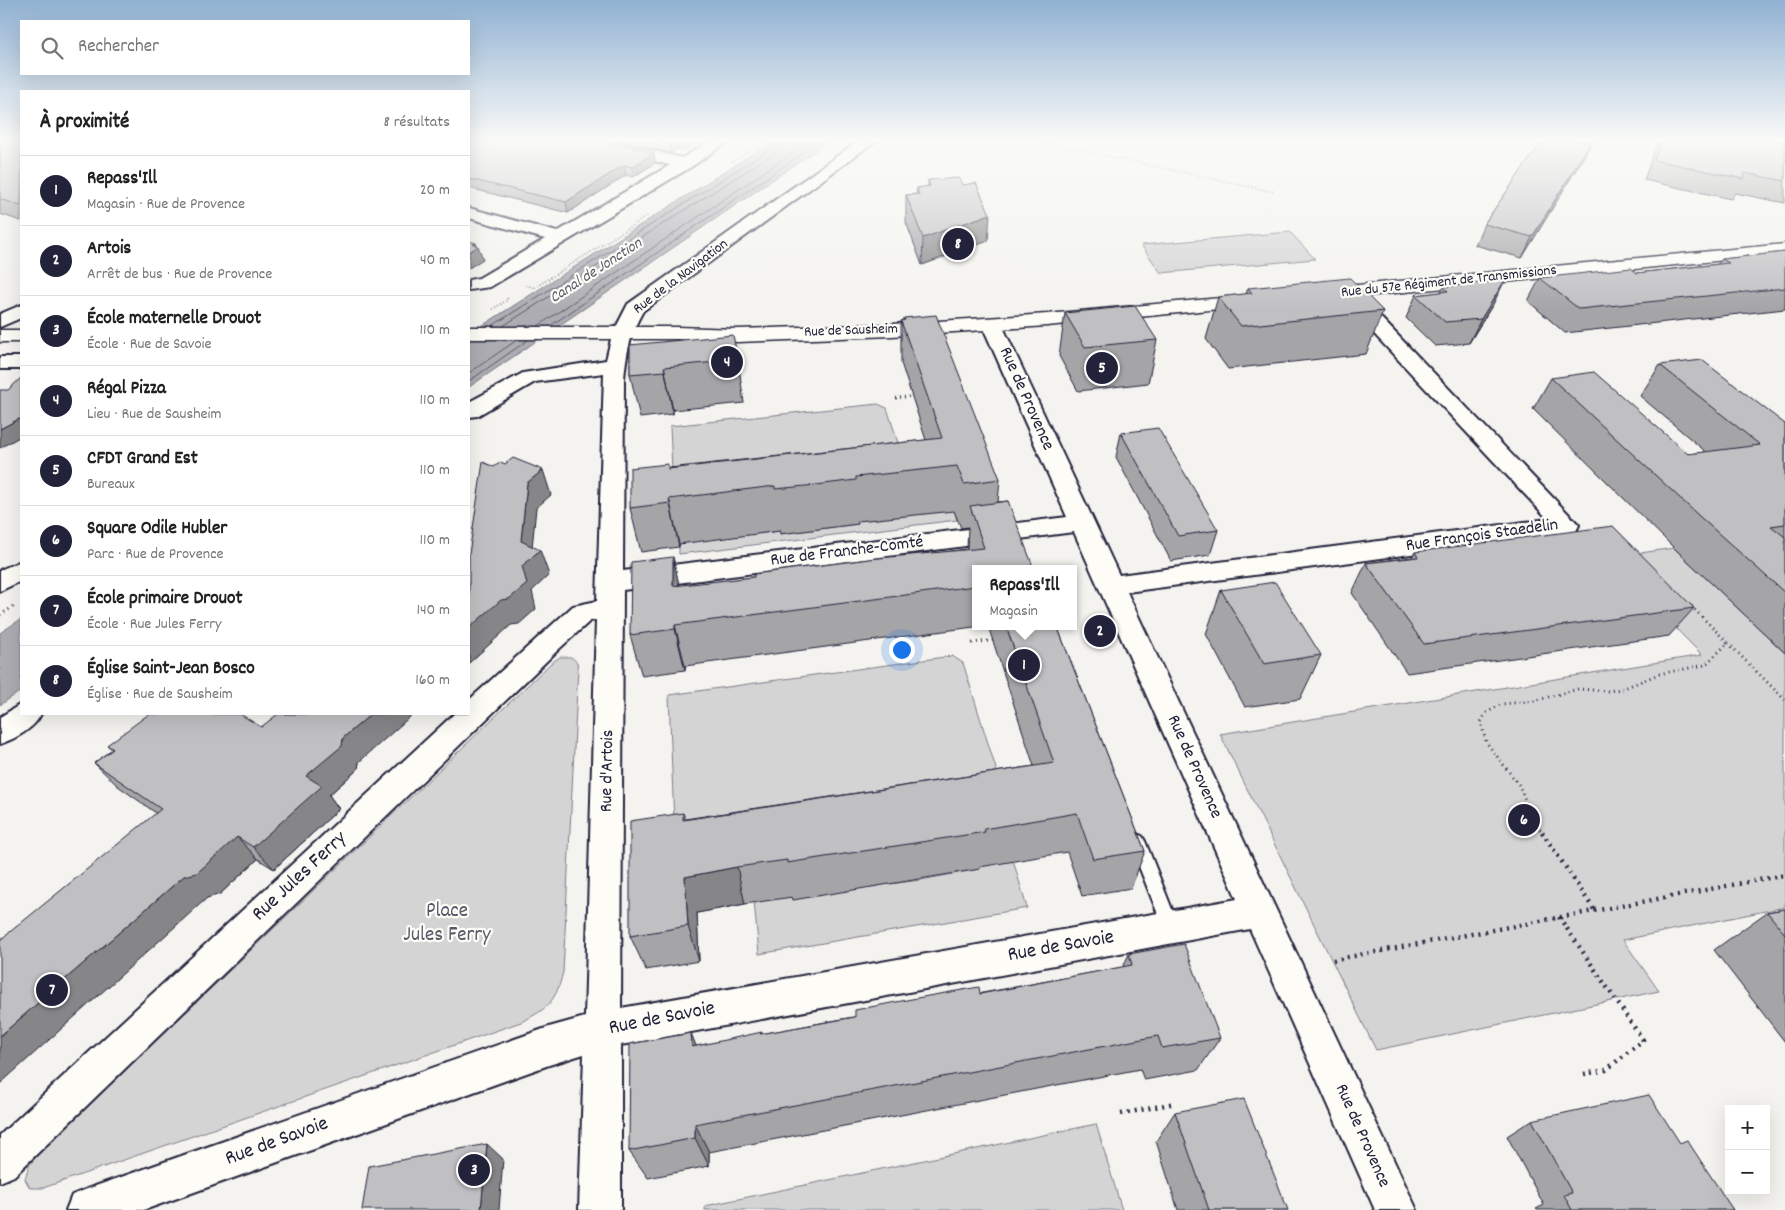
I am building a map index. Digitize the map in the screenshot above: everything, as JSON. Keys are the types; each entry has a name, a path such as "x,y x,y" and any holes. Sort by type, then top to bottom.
{"main road":[{"name":"Rue du 57e Régiment de Transmissions","path":"1306,296 1785,248"},
{"path":"992,325 1276,299"},
{"name":"Rue de Sausheim","path":"618,347 667,343 709,336 992,325"},
{"path":"470,333 561,338 618,347"},
{"path":"0,336 20,336"},
{"path":"470,343 561,338"}],"street":[{"path":"470,284 484,283 631,196"},
{"name":"Rue de la Navigation","path":"618,347 635,308 791,196"},
{"path":"470,213 561,238"},
{"name":"Rue François Staedelin","path":"1111,585 1567,525 1346,292"},
{"path":"0,321 20,311"},
{"name":"Rue de Provence","path":"992,325 1396,1210"},
{"path":"470,410 530,377 618,347"},
{"name":"Rue d'Artois","path":"600,1210 610,595 618,347"},
{"path":"0,363 20,363"},
{"name":"Rue de Franche-Comté","path":"610,595 1021,538 1083,523"},
{"path":"0,582 20,571"},
{"name":"Rue Jules Ferry","path":"0,1162 212,959 582,613 610,595"},
{"path":"0,732 26,715"},
{"name":"Rue de Savoie","path":"87,1210 549,1046 603,1030 1260,911"}],"lane":[{"path":"1131,824 1171,927"}],"path":[{"path":"896,398 924,396"},
{"path":"1687,601 1785,700"},
{"path":"0,615 20,603"},
{"path":"972,643 1000,639"},
{"path":"1595,911 1572,874 1545,839 1533,819 1519,785 1486,742 1481,722 1486,713 1502,704 1534,701 1578,689 1608,691 1622,689 1659,674 1705,665 1728,643"},
{"path":"1333,960 1785,875"},
{"path":"1559,917 1643,1040 1606,1070 1580,1075"},
{"path":"1121,1114 1175,1104"}],"green space":[{"path":"1290,232 1315,259 1161,273 1141,245"},
{"path":"878,404 887,408 904,462 673,493 670,426"},
{"path":"954,510 957,520 679,554 679,543 780,531 780,534 858,524 857,521"},
{"path":"1674,548 1785,653 1785,907 1623,940 1659,991 1376,1050 1220,734 1702,655 1607,558"},
{"path":"952,656 963,663 997,772 674,823 669,695"},
{"name":"Place Jules Ferry","path":"560,657 571,657 577,662 578,668 563,972 550,1003 538,1013 521,1022 43,1188 30,1188 25,1179 29,1166 39,1153 551,663"},
{"path":"1013,860 1027,908 759,954 754,901 921,880 979,869 978,865"},
{"path":"1096,1124 1122,1210 705,1210 705,1206"}],"water":[{"name":"Canal de Jonction","path":"685,196 748,196 470,386 470,333"},
{"path":"20,620 20,692 0,705 0,633"}],"building":[{"path":"0,196 20,196 20,206 0,199"},
{"path":"543,196 575,196 566,202"},
{"path":"907,196 982,196 990,214 923,238"},
{"path":"1503,196 1557,196 1532,237 1484,224"},
{"path":"470,241 476,243 473,244 478,246 470,251"},
{"path":"1785,252 1785,288 1579,309 1540,278 1631,268 1637,273 1729,263 1722,259"},
{"path":"1350,278 1383,311 1241,326 1218,297 1252,293 1248,288"},
{"path":"1505,280 1481,319 1445,322 1416,295 1448,291 1443,287"},
{"path":"1135,306 1157,340 1085,347 1065,313"},
{"path":"936,315 1000,479 964,484 957,466 856,477 856,480 816,485 775,489 775,486 669,499 670,503 630,508 630,468 668,464 668,469 942,438 901,321 905,320 904,318"},
{"path":"733,335 738,360 664,367 665,371 630,374 630,345"},
{"path":"1702,360 1785,424 1785,524 1771,526 1785,537 1785,593 1551,378 1594,372 1688,454 1760,445 1660,365"},
{"path":"20,379 20,420 0,429 0,390 8,390"},
{"path":"1158,428 1218,530 1178,536 1121,433"},
{"path":"513,458 543,470 527,483 521,541 540,550 522,566 527,584 509,599 501,600 470,627 470,547 483,462 494,467 501,462 505,464"},
{"path":"1008,501 1032,565 972,565 972,586 675,625 675,629 630,635 631,562 673,557 673,586 754,577 754,574 869,559 984,548 970,506"},
{"path":"1613,526 1694,608 1424,644 1366,563 1418,557 1415,552"},
{"path":"1275,582 1321,655 1264,664 1221,590"},
{"path":"1007,630 1059,630 1145,851 1093,859 1077,813 984,829 985,832 787,863 787,860 737,867 685,877 688,926 630,936 630,821 683,813 683,820 1054,763"},
{"path":"148,715 242,715 261,727 277,715 370,715 343,738 342,746 306,776 322,786 253,847 237,837 197,873 184,876 0,1036 0,940 161,809 94,763 113,749 107,745"},
{"path":"1785,909 1785,934 1767,912"},
{"path":"1184,944 1220,1038 1162,1048 1158,1036 695,1124 695,1138 629,1151 630,1044 691,1033 692,1047 762,1032 760,1034 855,1017 855,1010 917,998 979,987 980,994 1132,965 1129,954"},
{"path":"1649,1095 1680,1143 1687,1140 1733,1210 1572,1210 1564,1195 1572,1193 1532,1120"},
{"path":"1244,1099 1288,1210 1209,1210 1175,1112"},
{"path":"487,1144 481,1210 362,1210 369,1166"}],"place":[{"name":"Église Saint-Jean Bosco","path":"958,244"},
{"name":"Régal Pizza","path":"727,362"},
{"name":"CFDT Grand Est","path":"1102,368"},
{"name":"Artois","path":"1100,631"},
{"name":"Repass'Ill","path":"1024,665"},
{"name":"Square Odile Hubler","path":"1524,820"},
{"name":"École primaire Drouot","path":"52,990"},
{"name":"École maternelle Drouot","path":"474,1170"}]}
